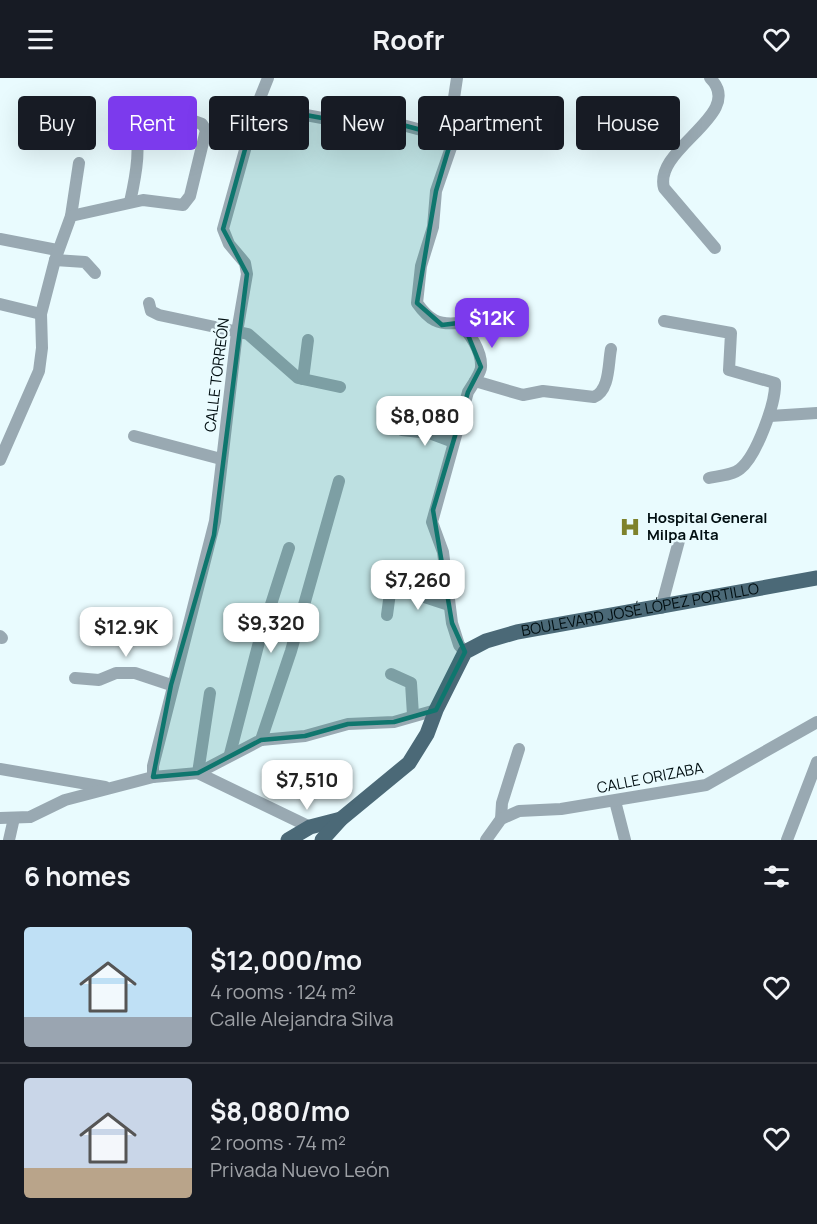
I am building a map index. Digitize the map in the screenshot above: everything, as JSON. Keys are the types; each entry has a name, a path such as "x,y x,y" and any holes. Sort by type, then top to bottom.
{"main road":[{"name":"BOULEVARD JOSÉ LÓPEZ PORTILLO","path":"465,651 486,641 517,633 817,578"},
{"path":"310,827 318,831 321,840 341,819 409,762 427,734 436,710 465,651"},
{"path":"291,839 310,827 341,819"}],"street":[{"name":"CALLE TORREÓN","path":"261,96 268,78"},
{"path":"454,96 457,78"},
{"path":"710,78 717,84 718,98 705,126 676,150 667,163 662,182 664,188 678,201 715,248"},
{"path":"309,116 360,125 384,120 418,129"},
{"path":"71,216 130,202 154,201 183,205 190,196 206,130 202,124 197,122"},
{"path":"130,202 139,165 139,150"},
{"name":"CALLE TORREÓN","path":"153,777 153,766 171,685 213,535 237,332 247,274 245,263 229,244 223,229 245,150"},
{"path":"448,150 436,191 433,227 421,266 417,303 427,316 442,325 458,323 466,330 476,347 481,367 468,392 432,522 443,552 449,605 459,645 465,651"},
{"path":"0,460 39,371 42,348 41,314 56,255 71,216 79,162"},
{"path":"0,239 86,262 95,273"},
{"path":"149,303 151,311 159,315 248,334 288,372 303,379 340,387"},
{"path":"0,304 41,314"},
{"path":"664,321 731,333 729,370 775,383 770,416 740,470 709,478"},
{"path":"303,379 308,340"},
{"path":"475,381 523,395 543,391 594,397 600,394 606,385 611,349"},
{"path":"770,416 817,413"},
{"path":"402,430 429,433 453,442"},
{"path":"134,436 221,459"},
{"path":"261,740 291,651 339,481"},
{"path":"661,608 680,537"},
{"path":"231,754 259,642 289,549"},
{"path":"387,615 390,593 397,588 449,605"},
{"path":"75,678 99,680 116,673 135,673 171,685"},
{"path":"391,674 411,683 413,716"},
{"path":"198,772 210,693"},
{"path":"0,818 30,817 64,800 108,788 153,777 198,772 261,740 304,736 348,724 394,722 436,710"},
{"name":"CALLE ORIZABA","path":"501,819 519,811 561,809 706,785 817,722"},
{"path":"486,840 501,819 502,803 519,749"},
{"path":"787,840 817,762"},
{"path":"0,769 108,788"},
{"path":"198,772 310,827"},
{"path":"615,801 625,840"},
{"path":"9,840 14,818"}],"highlighted area":[{"path":"257,106 360,125 384,120 436,134 456,124 436,191 417,303 442,325 458,323 466,330 481,367 468,392 433,510 452,623 465,652 436,710 394,722 348,724 305,736 261,740 198,773 153,777 171,685 214,535 247,274 223,229"}],"place":[{"name":"Hospital General Milpa Alta","path":"630,527"}]}
